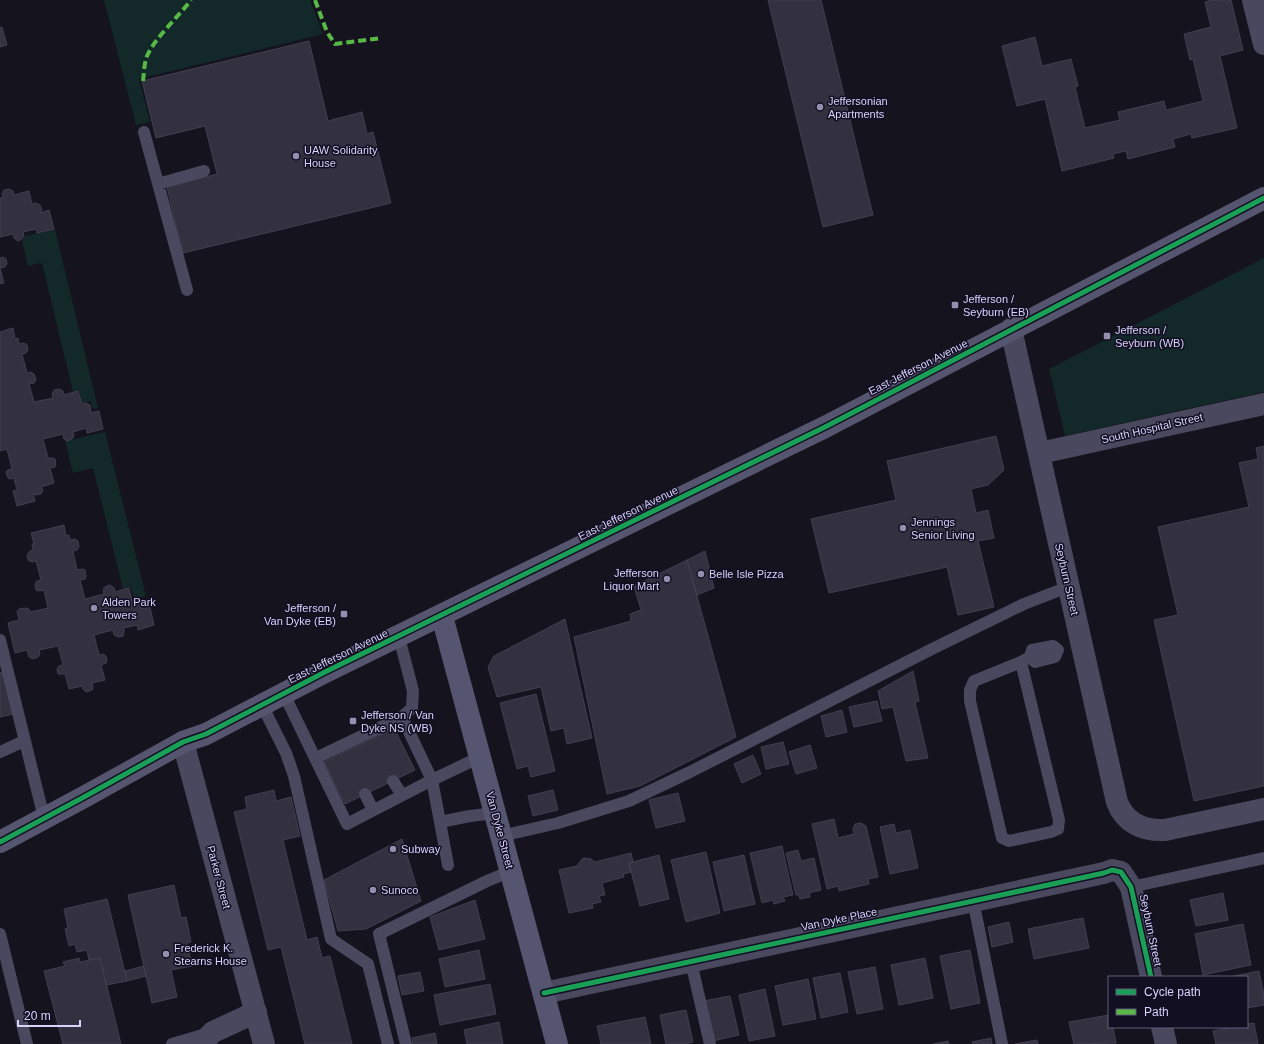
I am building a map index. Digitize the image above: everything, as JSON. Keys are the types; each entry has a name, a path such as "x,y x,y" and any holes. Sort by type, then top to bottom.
{"main road":[{"name":"East Jefferson Avenue","path":"0,842 183,742 206,734 825,427 1264,198"},
{"name":"Van Dyke Street","path":"442,616 544,993 556,1044"}],"street":[{"path":"1253,0 1264,44"},
{"name":"Seyburn Street","path":"1011,329 1040,453 1116,802 1120,810 1133,824 1154,830 1165,830 1264,808"},
{"name":"South Hospital Street","path":"1040,453 1264,404"},
{"name":"Parker Street","path":"183,742 264,1044"},
{"name":"Van Dyke Place","path":"544,993 1104,873 1112,870 1121,872 1131,887"},
{"name":"Seyburn Street","path":"1131,887 1151,976"},
{"path":"207,1038 256,1012"},
{"path":"1162,1028 1166,1044"}],"lane":[{"path":"144,132 187,290"},
{"path":"158,184 204,171"},
{"path":"501,836 558,824 628,801 690,772 925,652 1024,604 1068,587"},
{"path":"316,758 341,750 369,737 402,717 412,708 413,691 399,637"},
{"path":"0,640 44,818"},
{"path":"1026,659 1057,813 1058,829 1051,832 1009,841 1002,838 970,701 970,690 974,681 1026,659 1035,662 1055,657 1058,650 1081,643"},
{"path":"284,694 347,824 480,757"},
{"path":"262,705 286,753 294,776 331,939 368,964 388,1044"},
{"path":"402,717 432,780 448,865"},
{"path":"0,752 24,741"},
{"path":"394,781 402,795"},
{"path":"365,794 373,810"},
{"path":"440,822 495,813"},
{"path":"1131,887 1264,858"},
{"path":"406,1044 379,934 487,881 511,871"},
{"path":"973,900 1002,1044"},
{"path":"0,934 27,1044"},
{"path":"691,962 710,1044"},
{"path":"172,1044 207,1038"}],"green space":[{"path":"104,0 310,0 323,34 139,79 150,122 136,125"},
{"path":"55,229 98,408 93,409 91,401 82,403 79,391 73,392 42,263 28,266 22,241 25,236"},
{"path":"1264,258 1264,392 1065,436 1049,369"},
{"path":"105,432 146,596 134,599 131,587 123,589 93,468 73,473 65,441"}],"building":[{"name":"Jeffersonian Apartments","path":"768,0 821,0 873,215 823,227"},
{"path":"1212,0 1231,0 1243,50 1220,56 1237,128 1192,138 1191,134 1173,139 1175,147 1128,159 1126,151 1113,154 1114,158 1062,171 1045,99 1017,106 1002,46 1035,37 1042,66 1071,59 1078,86 1075,87 1085,128 1120,120 1118,112 1164,101 1166,110 1203,101 1193,59 1190,60 1184,34 1211,27 1205,2"},
{"path":"2,27 7,45 0,47 0,28"},
{"name":"UAW Solidarity House","path":"309,41 328,121 362,112 367,134 373,132 391,203 183,253 167,187 217,174 205,126 156,138 142,81"},
{"path":"9,189 13,191 14,195 29,191 32,204 36,203 40,205 42,210 40,213 49,210 54,229 37,233 36,229 23,232 24,236 18,241 14,238 13,234 0,237 0,198 3,198 2,194 4,190"},
{"path":"3,257 6,259 7,264 5,267 0,268 0,258"},
{"path":"0,268 4,283 0,284"},
{"path":"13,328 15,339 18,338 19,344 24,343 27,345 28,350 26,353 22,354 27,373 31,372 34,374 36,380 34,383 29,384 34,402 53,398 52,394 54,390 59,389 63,391 64,395 78,391 82,404 86,403 90,405 90,413 99,411 103,429 87,433 86,428 73,432 74,436 72,439 67,441 64,439 63,434 43,439 48,458 55,459 55,467 50,468 54,483 41,487 43,490 41,494 35,495 33,493 35,501 17,506 13,491 17,490 14,478 8,478 6,472 12,469 7,449 0,451 0,332"},
{"name":"Jennings Senior Living","path":"996,436 1004,470 988,485 971,489 976,513 988,510 994,538 978,541 994,607 958,615 947,567 829,593 811,519 896,500 887,461"},
{"path":"1264,446 1264,786 1194,801 1154,620 1178,615 1158,527 1249,507 1239,463 1258,459 1256,448"},
{"name":"Alden Park Towers","path":"64,525 66,536 69,535 70,540 75,539 78,541 79,547 77,550 73,551 77,570 85,570 85,579 80,580 85,599 104,594 103,590 105,587 110,585 114,588 115,592 129,588 132,601 137,600 140,602 142,607 141,609 150,607 154,625 138,630 137,625 124,628 123,636 118,637 114,635 113,630 94,635 99,655 103,654 106,656 106,663 101,665 105,680 92,683 92,690 86,692 82,686 69,689 65,674 58,674 57,669 59,666 63,665 58,646 39,650 40,654 38,657 33,659 29,657 27,650 15,653 8,623 19,620 17,612 19,609 29,609 30,612 48,608 44,590 36,590 35,584 37,581 41,580 36,561 32,562 28,560 27,555 33,550 32,544 34,544 31,533"},
{"name":"Belle Isle Pizza","path":"705,551 714,588 697,595 687,560"},
{"path":"687,560 736,737 640,786 607,794 574,637 631,621 630,614 641,610 634,586"},
{"path":"565,619 592,738 567,744 564,728 551,731 541,687 497,697 488,667 494,656"},
{"path":"913,671 919,701 915,702 928,758 906,761 893,707 882,709 878,691"},
{"path":"2,672 13,714 0,717 0,673"},
{"path":"536,694 555,771 531,777 528,766 517,769 500,703"},
{"path":"877,701 882,721 854,727 849,707"},
{"path":"842,710 847,732 826,737 821,716"},
{"path":"394,728 415,770 345,804 324,762"},
{"path":"783,742 789,764 766,769 761,747"},
{"path":"810,745 817,768 796,774 789,752"},
{"path":"753,755 761,774 742,783 734,764"},
{"path":"274,790 276,801 291,797 300,836 283,840 307,940 317,937 322,958 330,956 352,1044 305,1044 281,947 268,950 234,812 247,809 245,797"},
{"path":"553,790 558,810 533,816 528,796"},
{"path":"678,793 685,821 656,828 649,800"},
{"path":"834,819 838,838 854,834 853,829 855,824 861,823 866,826 878,877 868,879 869,884 839,891 838,886 827,889 812,824"},
{"path":"894,824 896,833 910,830 918,868 890,874 880,827"},
{"name":"Sunoco","path":"402,839 421,901 366,929 338,931 324,880"},
{"path":"782,846 793,895 783,897 785,901 774,904 773,900 762,903 750,853"},
{"path":"798,850 801,861 814,858 821,890 809,893 810,897 800,899 799,895 796,895 786,853"},
{"path":"706,852 720,913 686,922 671,860"},
{"path":"631,853 633,862 629,863 631,872 623,874 624,877 602,883 605,895 599,896 601,902 592,904 593,908 569,913 559,870 577,866 584,858 591,859 595,862"},
{"path":"659,855 669,899 640,906 629,863"},
{"path":"744,855 755,904 724,911 713,862"},
{"name":"Frederick K. Stearns House","path":"174,885 181,918 186,917 191,942 187,943 192,966 171,970 177,997 152,1003 128,895"},
{"path":"1223,893 1228,920 1196,926 1190,900"},
{"path":"107,899 127,981 106,985 100,958 89,960 87,950 77,952 75,944 69,946 65,929 68,928 64,909"},
{"path":"475,900 485,939 439,950 430,917"},
{"path":"1083,918 1089,948 1034,959 1028,929"},
{"path":"1009,922 1013,942 992,947 988,927"},
{"path":"1243,924 1251,965 1203,975 1195,934"},
{"path":"479,950 485,979 445,987 439,959"},
{"path":"970,950 980,1003 951,1009 940,956"},
{"path":"79,958 80,962 100,958 121,1044 63,1044 44,971 65,966 63,962"},
{"path":"925,958 933,998 899,1005 891,965"},
{"path":"144,966 146,976 127,981 125,971"},
{"path":"875,967 883,1009 857,1014 848,972"},
{"path":"1259,971 1264,995 1264,1005 1248,1008 1248,976 1234,976"},
{"path":"420,972 424,991 402,995 398,976"},
{"path":"840,973 848,1012 821,1018 813,978"},
{"path":"808,979 816,1019 783,1025 775,986"},
{"path":"490,984 496,1014 440,1025 434,995"},
{"path":"765,989 775,1036 749,1041 739,995"},
{"path":"730,996 739,1035 713,1041 704,1001"},
{"path":"686,1010 693,1042 684,1044 666,1044 660,1015"},
{"path":"1108,1015 1108,1028 1113,1028 1116,1043 1074,1044 1069,1022"},
{"path":"645,1017 651,1044 601,1044 597,1026"},
{"path":"499,1022 503,1044 467,1044 464,1030"},
{"path":"1254,1023 1258,1044 1216,1044 1213,1031 1228,1028 1248,1028 1248,1024"},
{"path":"435,1033 437,1044 413,1044 412,1038"},
{"path":"991,1038 992,1044 973,1044 972,1042"},
{"path":"1037,1040 1038,1044 1015,1044"},
{"path":"948,1041 949,1044 933,1044"}],"marked path":[{"path":"143,81 145,62 150,49 191,0"},
{"path":"315,0 327,32 335,44 382,38"}],"cycle path":[{"path":"0,842 183,742 206,734 325,672 825,427 1264,198"},
{"path":"544,993 1104,873 1112,870 1121,872 1131,887 1151,976"}],"place":[{"name":"Jeffersonian Apartments","path":"820,107"},
{"name":"UAW Solidarity House","path":"296,156"},
{"name":"Jefferson / Seyburn (EB)","path":"955,305"},
{"name":"Jefferson / Seyburn (WB)","path":"1107,336"},
{"name":"Jennings Senior Living","path":"903,528"},
{"name":"Belle Isle Pizza","path":"701,574"},
{"name":"Jefferson Liquor Mart","path":"667,579"},
{"name":"Alden Park Towers","path":"94,608"},
{"name":"Jefferson / Van Dyke (EB)","path":"344,614"},
{"name":"Jefferson / Van Dyke NS (WB)","path":"353,721"},
{"name":"Subway","path":"393,849"},
{"name":"Sunoco","path":"373,890"},
{"name":"Frederick K. Stearns House","path":"166,954"}]}
